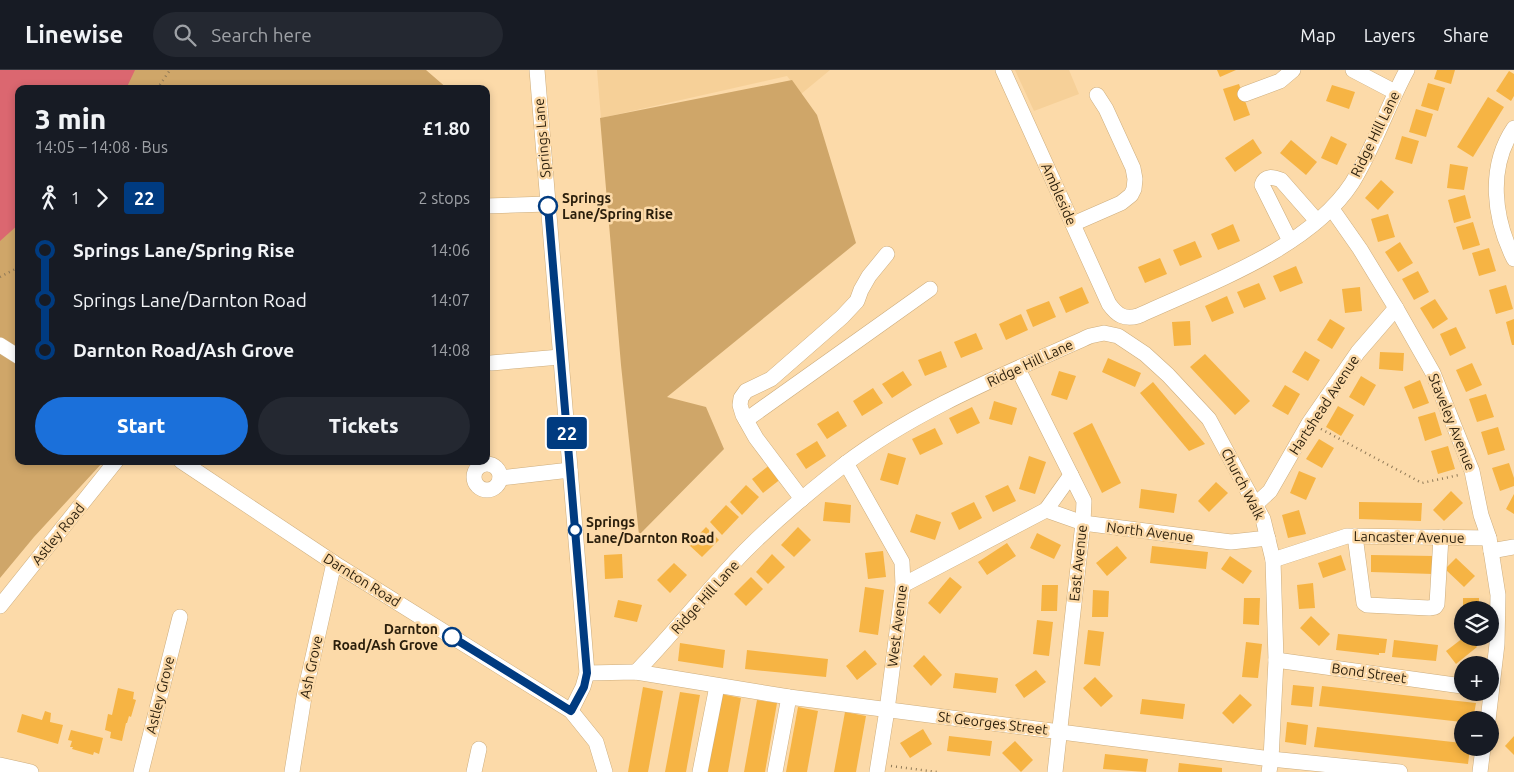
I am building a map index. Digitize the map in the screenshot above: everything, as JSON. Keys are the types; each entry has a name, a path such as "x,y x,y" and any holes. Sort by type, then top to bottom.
{"street":[{"name":"Springs Lane","path":"537,70 587,673 584,687 571,711"},
{"name":"Ambleside","path":"1003,70 1109,304 1119,315"},
{"path":"1245,94 1280,81 1293,70"},
{"path":"1353,70 1395,92"},
{"name":"Ridge Hill Lane","path":"1119,315 1130,318 1138,316 1266,257 1332,209 1352,183 1407,70"},
{"path":"1073,224 1121,203 1131,195 1134,189 1133,168 1106,109 1097,95"},
{"path":"1514,128 1501,157 1496,182 1496,202 1500,223 1514,260"},
{"path":"1290,241 1262,185 1263,181 1274,177 1281,180 1317,221"},
{"path":"490,206 548,204"},
{"name":"Staveley Avenue","path":"1332,209 1360,249 1433,374 1472,471 1481,515 1490,544 1498,596 1495,656"},
{"path":"802,499 756,438 740,405 741,398 746,391 771,378 842,317 857,301 865,283 887,254"},
{"path":"746,420 930,289"},
{"name":"Hartshead Avenue","path":"1256,504 1270,491 1309,422 1358,352 1396,308"},
{"path":"1110,334 1119,315"},
{"name":"Ridge Hill Lane","path":"636,672 745,551 802,499 846,463 887,435 929,410 1090,336 1104,333 1110,334"},
{"name":"Church Walk","path":"1110,334 1126,341 1145,354 1168,375 1209,419 1263,519 1273,560 1276,660 1270,765"},
{"path":"0,345 15,354"},
{"path":"490,363 560,356"},
{"name":"East Avenue","path":"1018,369 1084,501 1055,772"},
{"name":"West Avenue","path":"846,463 902,562 904,585 877,768"},
{"name":"Astley Road","path":"0,606 113,465"},
{"name":"Darnton Road","path":"187,465 334,563 571,711"},
{"path":"500,478 570,470"},
{"path":"904,585 1046,510 1071,475"},
{"name":"North Avenue","path":"1046,510 1083,523 1231,542 1268,538"},
{"name":"Lancaster Avenue","path":"1273,560 1347,536 1440,537 1514,547"},
{"path":"1355,536 1364,603 1367,605 1429,608 1435,607 1437,604 1440,537"},
{"name":"Ash Grove","path":"292,772 304,698 334,563"},
{"name":"Astley Grove","path":"141,772 180,617"},
{"name":"Bond Street","path":"1276,660 1454,685"},
{"name":"St Georges Street","path":"587,673 636,672 789,698 1060,732 1270,765 1400,772"},
{"path":"700,772 717,686"},
{"path":"775,772 789,698"},
{"path":"571,711 596,742 605,772"},
{"path":"474,772 478,749"},
{"path":"1480,772 1483,756"},
{"path":"0,765 31,772"}],"path":[{"path":"160,85 170,70"},
{"path":"0,277 15,269"},
{"path":"1309,422 1422,483 1472,471"},
{"path":"877,768 937,772"}],"shaded area":[{"path":"0,70 426,70 443,85 15,85 15,465 100,465 34,537 0,578"},
{"path":"0,70 135,70 128,85 15,85 15,228 0,241"},
{"path":"597,70 830,70 801,94 787,76 601,118"},
{"path":"1015,70 1069,70 1079,94 1034,111"},
{"path":"792,80 817,115 856,243 667,397 706,407 724,449 639,535 621,365 600,118"}],"building":[{"path":"1217,70 1236,70 1220,77"},
{"path":"1437,70 1455,70 1451,84 1434,79"},
{"path":"1509,71 1514,74 1514,96 1511,101 1496,91"},
{"path":"1428,83 1445,88 1438,111 1421,106"},
{"path":"1239,84 1250,115 1234,121 1223,89"},
{"path":"1332,85 1355,92 1349,109 1326,101"},
{"path":"1488,97 1504,107 1473,157 1457,147"},
{"path":"1416,109 1433,114 1426,137 1409,132"},
{"path":"1331,136 1347,144 1337,165 1321,158"},
{"path":"1402,136 1419,141 1412,164 1395,159"},
{"path":"1253,139 1262,153 1235,172 1225,158"},
{"path":"1291,140 1317,162 1306,175 1280,153"},
{"path":"1450,164 1468,167 1464,190 1447,188"},
{"path":"1381,180 1394,192 1378,210 1365,198"},
{"path":"1465,195 1471,218 1454,223 1448,200"},
{"path":"1388,214 1395,237 1378,242 1371,219"},
{"path":"1473,222 1480,245 1463,250 1456,227"},
{"path":"1233,224 1240,241 1218,250 1211,234"},
{"path":"1195,241 1202,257 1180,266 1173,250"},
{"path":"1400,242 1413,263 1398,272 1385,252"},
{"path":"1489,248 1496,271 1479,276 1472,253"},
{"path":"1160,258 1167,274 1145,283 1138,267"},
{"path":"1296,266 1303,283 1280,292 1273,276"},
{"path":"1418,271 1429,292 1414,300 1402,279"},
{"path":"1259,283 1266,299 1244,308 1237,292"},
{"path":"1506,285 1513,309 1496,314 1489,290"},
{"path":"1082,287 1089,303 1066,313 1059,297"},
{"path":"1360,287 1362,311 1345,313 1342,289"},
{"path":"1227,296 1234,313 1212,322 1205,306"},
{"path":"1435,299 1448,319 1433,329 1420,308"},
{"path":"1049,301 1056,317 1033,327 1026,310"},
{"path":"1021,314 1028,330 1006,340 999,324"},
{"path":"1330,319 1345,328 1332,349 1317,340"},
{"path":"1514,319 1514,345 1512,345 1506,322"},
{"path":"1190,321 1191,345 1174,346 1172,322"},
{"path":"1456,327 1466,348 1450,356 1440,334"},
{"path":"976,333 983,349 961,358 954,342"},
{"path":"941,351 947,367 925,376 918,360"},
{"path":"1305,351 1320,360 1308,381 1292,372"},
{"path":"1380,352 1404,353 1403,371 1379,369"},
{"path":"1205,354 1250,401 1235,415 1190,367"},
{"path":"1108,358 1141,373 1135,387 1102,372"},
{"path":"1472,363 1482,385 1466,392 1456,370"},
{"path":"903,371 912,385 892,398 882,384"},
{"path":"1059,371 1076,376 1067,400 1051,395"},
{"path":"1361,376 1376,385 1364,406 1349,397"},
{"path":"1420,380 1429,403 1413,409 1404,387"},
{"path":"1153,382 1205,444 1189,451 1140,393"},
{"path":"1285,385 1300,394 1288,415 1272,406"},
{"path":"873,388 883,403 862,416 853,401"},
{"path":"1486,394 1494,417 1477,422 1469,399"},
{"path":"994,401 1017,408 1012,425 989,419"},
{"path":"1338,406 1354,415 1341,436 1326,427"},
{"path":"972,407 980,423 957,434 949,418"},
{"path":"838,411 847,426 827,439 817,424"},
{"path":"1435,412 1442,435 1425,441 1418,417"},
{"path":"1092,423 1121,483 1102,493 1073,433"},
{"path":"1498,427 1505,450 1488,455 1481,432"},
{"path":"935,428 943,444 920,455 912,439"},
{"path":"1319,439 1334,448 1322,468 1306,459"},
{"path":"817,441 826,456 806,469 796,454"},
{"path":"1448,446 1455,469 1438,474 1431,451"},
{"path":"888,453 906,458 898,485 880,480"},
{"path":"1029,456 1046,462 1035,494 1019,489"},
{"path":"1509,463 1514,478 1514,486 1500,491 1492,468"},
{"path":"771,464 782,478 763,493 752,479"},
{"path":"1299,471 1316,478 1306,500 1290,493"},
{"path":"1216,482 1228,493 1209,512 1198,501"},
{"path":"746,485 759,497 742,515 730,502"},
{"path":"1008,485 1016,501 993,512 985,496"},
{"path":"1141,489 1177,494 1174,513 1139,508"},
{"path":"1451,491 1463,503 1444,521 1433,510"},
{"path":"1514,494 1514,514 1506,509"},
{"path":"825,502 851,505 850,523 823,521"},
{"path":"974,502 982,518 959,530 951,513"},
{"path":"1359,502 1422,503 1421,521 1359,519"},
{"path":"726,505 739,517 722,535 710,522"},
{"path":"1299,510 1306,534 1288,538 1282,515"},
{"path":"916,514 941,522 935,540 910,532"},
{"path":"706,527 719,540 702,557 689,545"},
{"path":"798,527 811,540 794,557 781,545"},
{"path":"1037,533 1061,545 1054,559 1030,548"},
{"path":"1007,543 1016,556 987,575 978,562"},
{"path":"1117,546 1127,558 1107,576 1096,563"},
{"path":"1152,546 1208,552 1206,569 1150,563"},
{"path":"883,551 886,577 868,579 865,553"},
{"path":"622,554 623,578 605,579 604,555"},
{"path":"772,554 785,567 768,584 756,572"},
{"path":"1341,555 1346,570 1323,578 1318,563"},
{"path":"1371,555 1434,556 1433,574 1371,572"},
{"path":"1230,556 1252,571 1243,584 1221,569"},
{"path":"1456,558 1475,576 1464,587 1445,569"},
{"path":"674,563 687,575 670,593 657,580"},
{"path":"751,577 763,589 746,606 734,594"},
{"path":"950,577 962,587 940,614 928,603"},
{"path":"1313,583 1315,608 1299,609 1297,585"},
{"path":"1042,585 1058,585 1057,611 1041,611"},
{"path":"865,587 884,590 878,635 859,632"},
{"path":"1093,590 1109,591 1108,617 1092,617"},
{"path":"1244,598 1260,598 1259,625 1243,624"},
{"path":"1463,598 1479,598 1479,601 1463,601"},
{"path":"618,600 642,605 637,622 614,617"},
{"path":"1311,616 1330,634 1319,646 1300,628"},
{"path":"1037,620 1053,622 1049,656 1033,654"},
{"path":"1088,630 1104,632 1100,666 1084,664"},
{"path":"1338,634 1387,639 1385,653 1379,653 1379,655 1336,650"},
{"path":"1394,640 1438,645 1436,661 1392,657"},
{"path":"1246,642 1262,644 1258,678 1242,677"},
{"path":"680,643 725,650 723,668 678,661"},
{"path":"1454,645 1477,647 1466,656 1454,656 1454,661 1446,651"},
{"path":"747,650 828,659 826,677 745,669"},
{"path":"865,650 877,664 857,680 846,666"},
{"path":"924,655 942,675 931,686 913,666"},
{"path":"1036,670 1046,682 1024,698 1015,685"},
{"path":"955,673 998,678 996,693 953,688"},
{"path":"1095,677 1113,696 1101,707 1083,688"},
{"path":"1293,685 1314,687 1312,707 1291,705"},
{"path":"1322,686 1476,703 1475,711 1454,711 1454,721 1319,706"},
{"path":"643,687 663,691 648,772 628,772"},
{"path":"118,688 134,692 133,699 136,700 131,717 129,716 126,723 122,741 110,738 111,732 105,730 108,714 112,715"},
{"path":"680,692 700,695 686,772 665,772"},
{"path":"721,694 741,698 728,772 707,772"},
{"path":"1240,694 1252,705 1233,724 1222,713"},
{"path":"1142,699 1185,704 1183,719 1140,714"},
{"path":"757,700 777,703 765,772 744,772"},
{"path":"798,707 818,711 807,772 786,772"},
{"path":"45,711 51,713 50,722 63,725 58,744 17,732 22,714 42,720"},
{"path":"845,712 866,716 856,772 834,772"},
{"path":"1287,722 1308,725 1306,745 1285,742"},
{"path":"1317,727 1454,742 1454,756 1469,756 1468,764 1314,747"},
{"path":"923,729 932,744 910,758 900,743"},
{"path":"71,730 103,738 99,754 94,752 93,755 72,749 73,747 70,747 72,741 68,740"},
{"path":"949,736 992,741 990,756 947,751"},
{"path":"1514,736 1514,755 1505,746"},
{"path":"1015,741 1033,760 1021,772 1002,753"},
{"path":"1105,754 1148,759 1146,772 1103,769"},
{"path":"1179,763 1222,768 1222,772 1178,772"}],"bus line":[{"name":"22","path":"452,637 571,711 584,687 587,673 548,206"}],"place":[{"name":"Springs Lane/Spring Rise","path":"548,206"},
{"name":"Springs Lane/Darnton Road","path":"575,530"},
{"name":"Darnton Road/Ash Grove","path":"452,637"}]}
